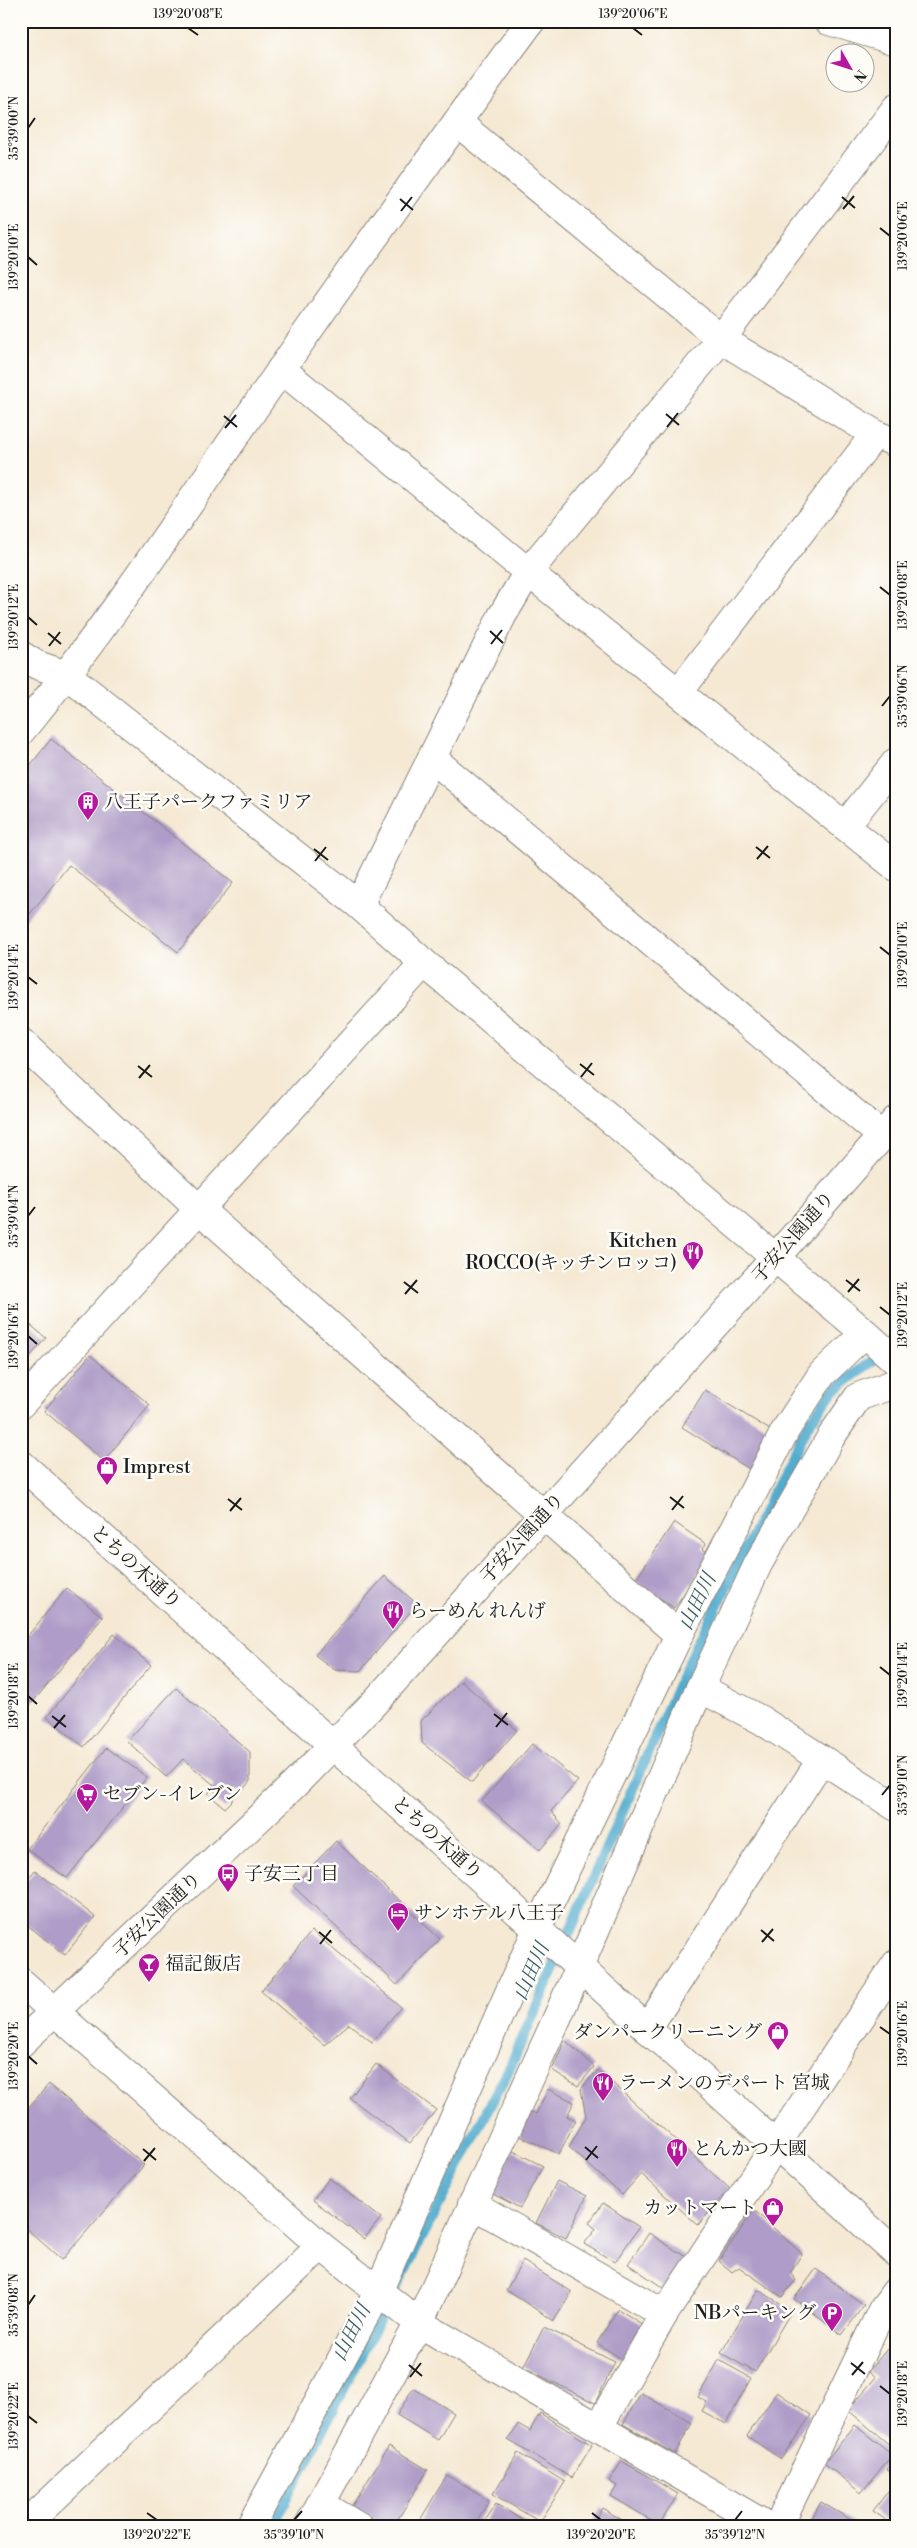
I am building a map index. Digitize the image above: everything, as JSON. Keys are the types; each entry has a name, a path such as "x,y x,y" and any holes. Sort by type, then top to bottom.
{"street":[{"path":"21,731 67,675 124,598 281,369 531,21"},
{"path":"829,21 896,41"},
{"path":"360,905 502,616 528,572 721,339 896,108"},
{"path":"457,122 721,339 886,439 679,692"},
{"path":"281,369 528,572 896,867"},
{"path":"21,654 37,665 67,675 360,905 424,963 896,1361"},
{"path":"432,758 889,1128"},
{"path":"845,826 896,762"},
{"path":"21,1404 424,963"},
{"path":"21,1042 200,1210 679,1635"},
{"name":"子安公園通り","path":"21,2043 333,1745 374,1703 776,1258 889,1128"},
{"path":"250,2527 381,2294 540,1932 679,1635 786,1429 822,1374 869,1337"},
{"path":"359,2527 315,2515 472,2204 558,2016 574,1963 758,1564 831,1437 858,1397 896,1383"},
{"name":"とちの木通り","path":"21,1464 896,2253"},
{"path":"700,1688 761,1720 896,1807"},
{"path":"647,2029 821,1760"},
{"path":"598,2428 664,2314 896,1964"},
{"path":"21,1982 321,2246 415,2320 769,2527"},
{"path":"472,2204 664,2314"},
{"path":"23,2527 321,2246"},
{"path":"778,2527 882,2310 896,2291"}],"building":[{"name":"八王子パークファミリア","path":"51,739 233,883 178,952 69,865 21,925 21,777"},
{"path":"21,1317 46,1338 21,1367"},
{"path":"90,1355 150,1405 104,1461 44,1411"},
{"path":"705,1390 775,1433 751,1470 682,1427"},
{"path":"674,1522 706,1544 702,1549 711,1554 674,1608 635,1581"},
{"path":"385,1576 417,1604 360,1671 335,1670 315,1655"},
{"path":"67,1588 103,1617 32,1703 21,1694 21,1644"},
{"path":"114,1634 151,1665 84,1747 47,1717"},
{"path":"461,1681 517,1730 472,1782 422,1743 421,1721"},
{"path":"176,1688 250,1752 250,1781 242,1791 233,1790 232,1801 225,1808 208,1794 214,1785 183,1759 166,1777 127,1741"},
{"path":"532,1744 578,1781 551,1811 562,1824 540,1850 482,1801"},
{"name":"セブン-イレブン","path":"106,1748 147,1777 67,1878 27,1849"},
{"path":"336,1841 440,1939 397,1985 293,1886"},
{"path":"35,1870 95,1917 65,1955 21,1920 21,1888"},
{"path":"312,1931 401,2007 372,2042 349,2024 324,2045 261,1991"},
{"path":"565,2040 594,2067 578,2086 552,2070"},
{"path":"376,2064 436,2110 410,2143 350,2098"},
{"path":"598,2070 730,2189 698,2225 641,2174 622,2195 569,2147 586,2117 581,2089"},
{"path":"49,2084 144,2165 62,2260 21,2224 21,2116"},
{"path":"548,2089 574,2102 567,2116 576,2120 559,2154 519,2136 531,2111 536,2114"},
{"path":"513,2151 543,2166 520,2208 491,2193"},
{"path":"329,2178 381,2218 364,2239 313,2200"},
{"path":"557,2181 587,2196 566,2238 536,2223"},
{"path":"603,2203 639,2227 615,2262 584,2244 596,2229 589,2223"},
{"path":"754,2210 802,2254 790,2273 796,2280 782,2297 739,2267 732,2272 719,2261"},
{"path":"649,2233 686,2257 665,2289 628,2264"},
{"path":"523,2261 572,2292 554,2321 506,2290"},
{"path":"816,2269 864,2305 842,2335 794,2299"},
{"path":"758,2290 792,2310 755,2372 721,2353"},
{"path":"618,2309 643,2325 622,2359 597,2343"},
{"path":"544,2327 615,2362 595,2403 523,2367"},
{"path":"892,2343 896,2346 896,2443 892,2447 848,2410 876,2377 869,2371"},
{"path":"719,2360 751,2378 726,2424 702,2411 707,2402 698,2397"},
{"path":"413,2388 454,2413 438,2440 397,2415"},
{"path":"777,2392 811,2415 781,2459 747,2436"},
{"path":"641,2393 692,2423 675,2454 623,2424"},
{"path":"540,2413 592,2445 572,2478 508,2440 518,2424 530,2431"},
{"path":"855,2425 892,2455 861,2493 824,2463"},
{"path":"389,2446 428,2470 393,2527 386,2527 352,2506"},
{"path":"518,2453 565,2482 540,2522 493,2494"},
{"path":"896,2458 896,2475 887,2469"},
{"path":"622,2461 678,2494 659,2525 611,2496 617,2486 609,2481"},
{"path":"447,2475 489,2501 473,2527 416,2527"},
{"path":"894,2483 896,2484 896,2527 873,2511"},
{"path":"821,2502 863,2527 807,2527"},
{"path":"496,2504 534,2527 481,2527"},
{"path":"602,2508 634,2527 590,2527"}],"waterway":[{"name":"山田川","path":"272,2527 511,2065 683,1674 807,1426 832,1392 885,1351"}],"place":[{"name":"八王子パークファミリア","path":"88,821"},
{"name":"Kitchen ROCCO(キッチンロッコ)","path":"693,1271"},
{"name":"Imprest","path":"107,1486"},
{"name":"らーめん れんげ","path":"393,1630"},
{"name":"セブン-イレブン","path":"87,1813"},
{"name":"子安三丁目","path":"228,1893"},
{"name":"サンホテル八王子","path":"398,1932"},
{"name":"福記飯店","path":"149,1983"},
{"name":"ダンパークリーニング","path":"778,2051"},
{"name":"ラーメンのデパート 宮城","path":"603,2102"},
{"name":"とんかつ大國","path":"677,2168"},
{"name":"カットマート","path":"773,2227"},
{"name":"NBパーキング","path":"832,2332"}]}
